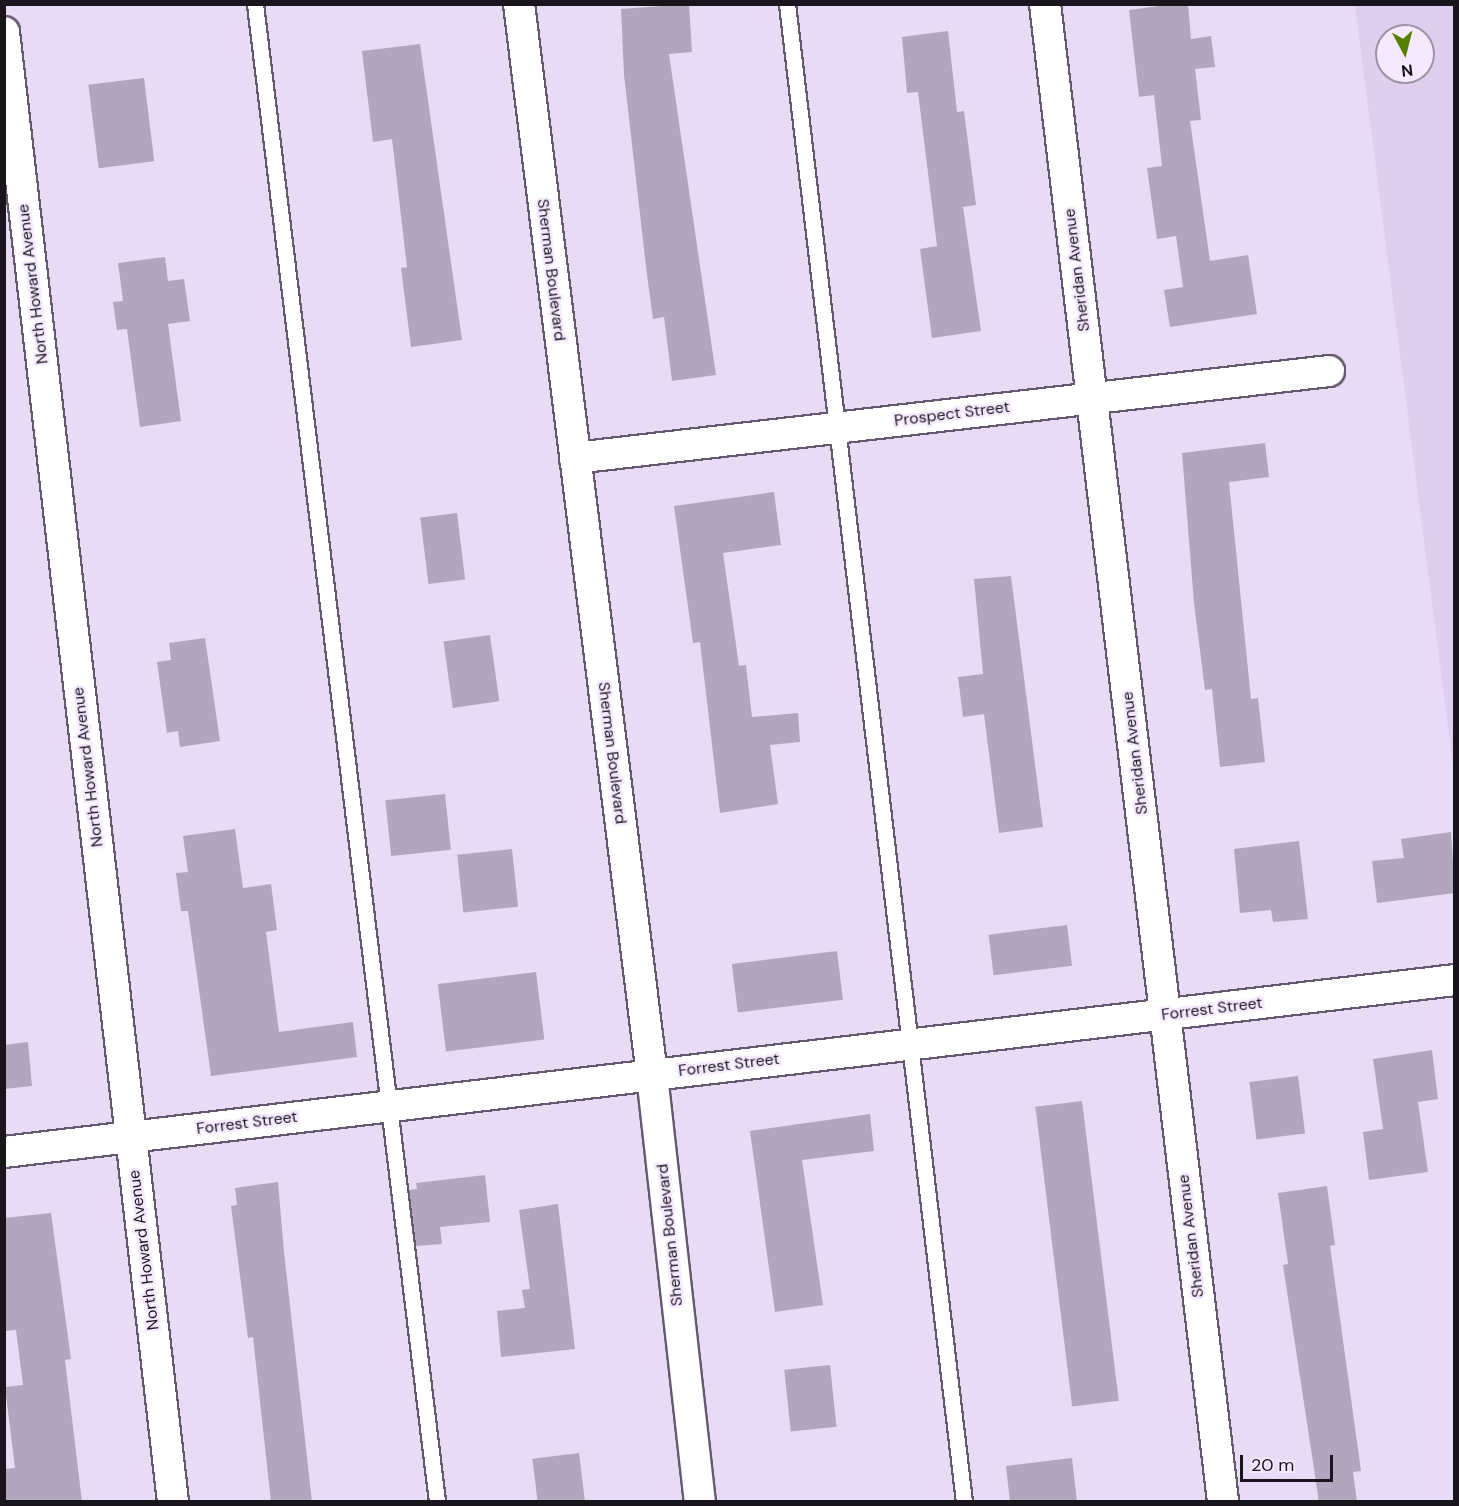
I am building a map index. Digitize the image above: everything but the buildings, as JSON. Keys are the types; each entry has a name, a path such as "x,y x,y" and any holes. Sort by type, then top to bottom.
{"street":[{"name":"Sherman Boulevard","path":"519,4 652,1075 700,1502"},
{"name":"Sheridan Avenue","path":"1045,4 1223,1502"},
{"name":"North Howard Avenue","path":"4,32 173,1502"},
{"name":"Prospect Street","path":"575,458 1329,371"},
{"name":"Forrest Street","path":"4,1152 1455,980"}],"lane":[{"path":"255,4 437,1502"},
{"path":"787,4 964,1502"}],"shaded area":[{"path":"1355,5 1454,5 1454,773"}]}
